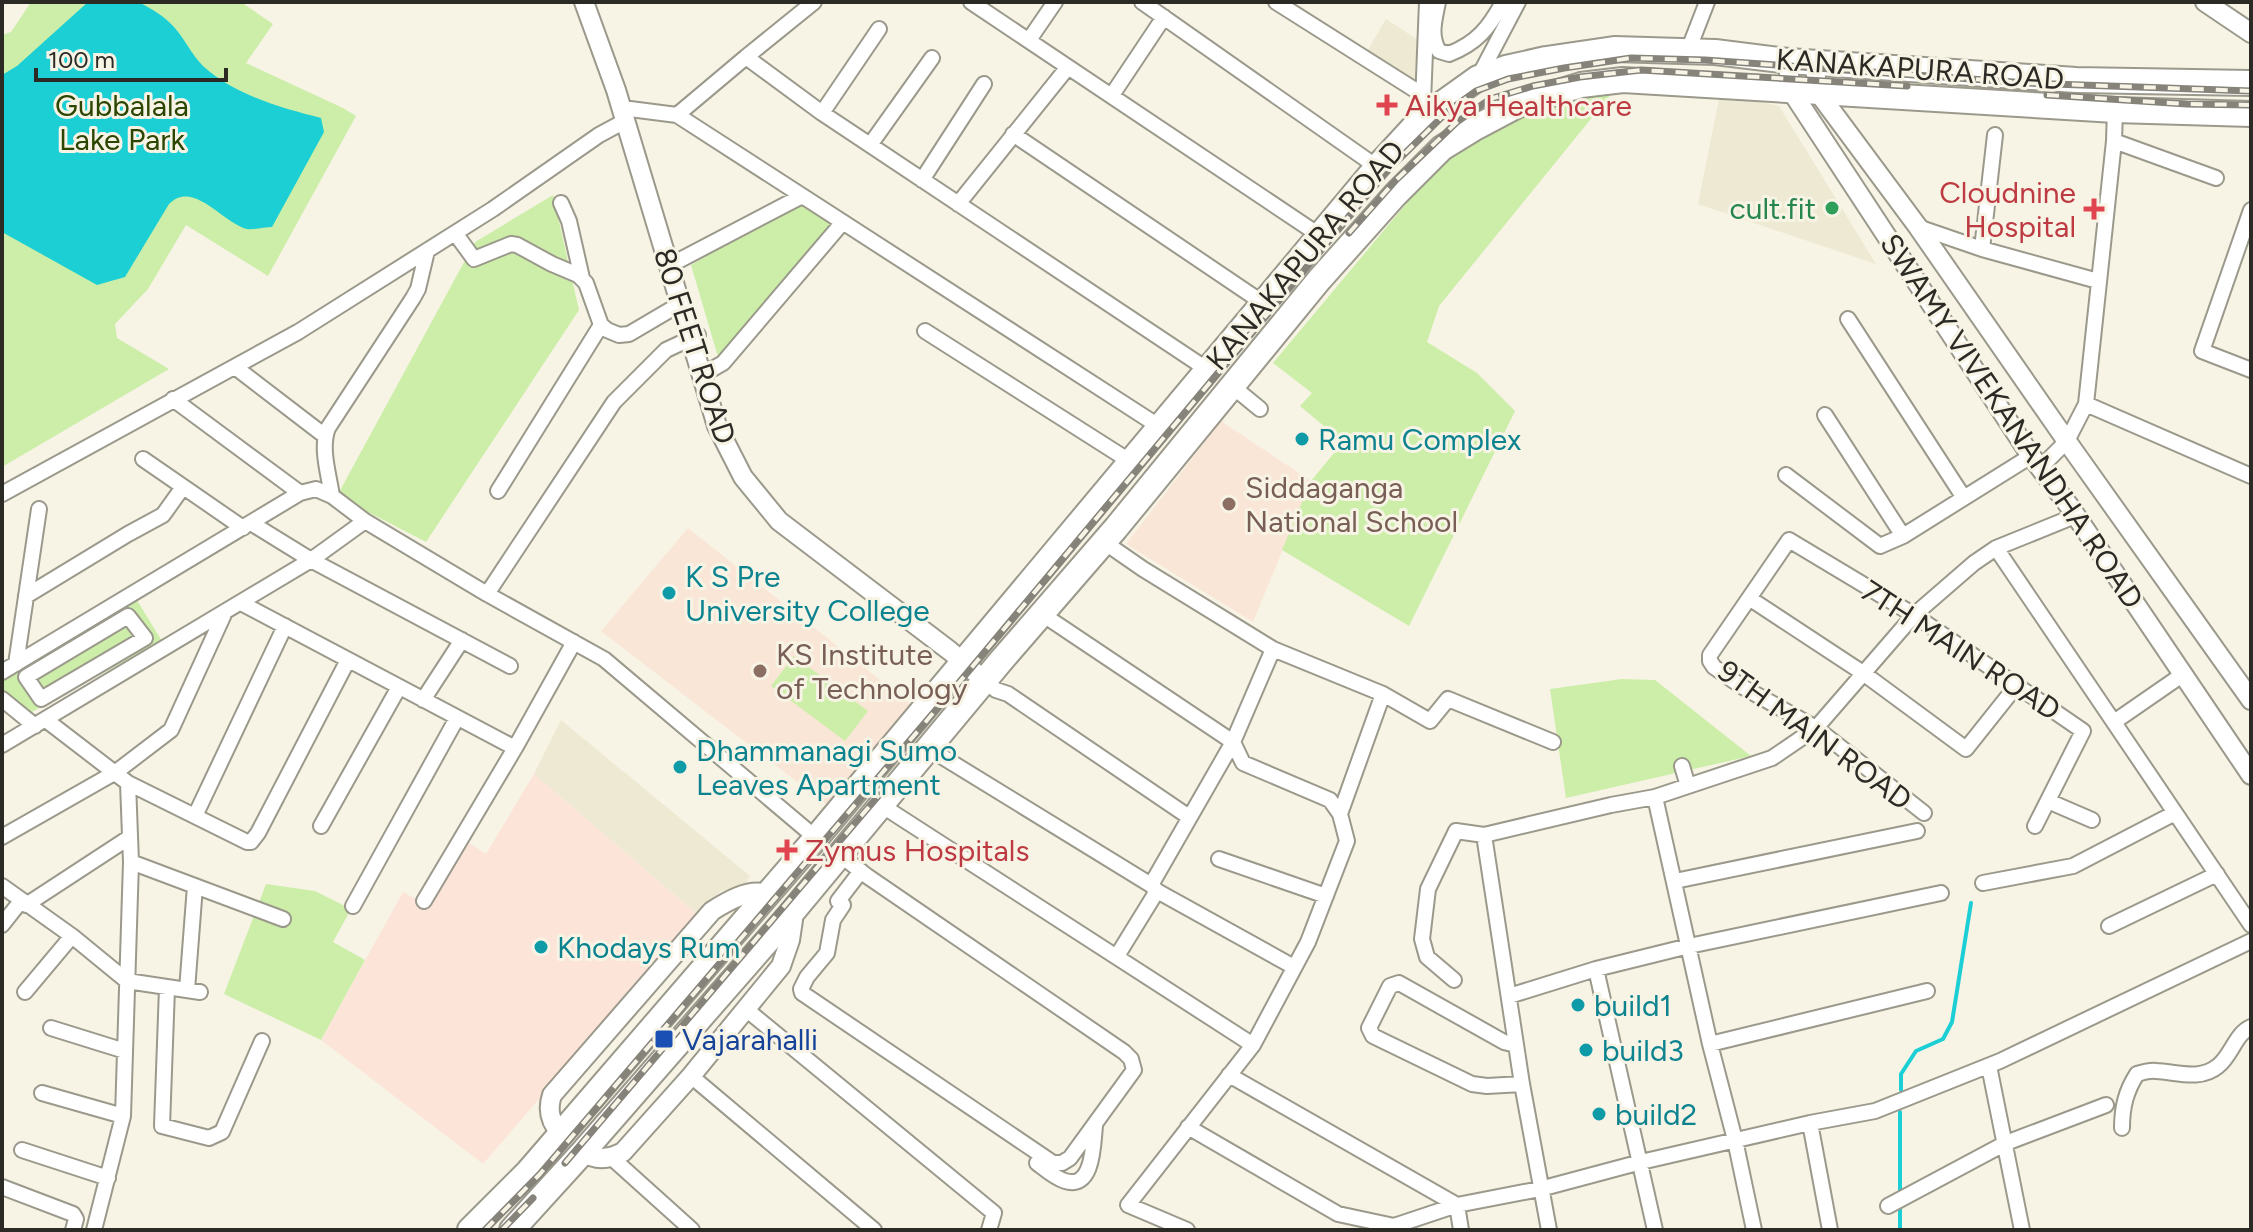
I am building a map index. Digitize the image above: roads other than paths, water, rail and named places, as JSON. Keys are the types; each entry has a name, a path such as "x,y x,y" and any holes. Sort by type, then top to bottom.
{"highway":[{"name":"KANAKAPURA ROAD","path":"470,1230 528,1172 816,838 1377,167 1422,106 1481,71 1614,49 1715,52 1788,61 2076,80 2251,83"},
{"name":"KANAKAPURA ROAD","path":"512,1230 796,907 1104,542 1319,280 1442,148 1520,104 1581,85 1623,80 2115,110 2251,114"},
{"path":"557,1138 580,1156"}],"main road":[{"name":"80 FEET ROAD","path":"584,2 630,116 680,304 709,371 732,440 750,472 772,501 799,527 989,677"},
{"name":"80 FEET ROAD","path":"593,2 676,262 720,435 733,460 760,499 794,533 967,659"},
{"path":"2214,4 2251,33"},
{"name":"SWAMY VIVEKANANDHA ROAD","path":"1788,61 1790,89 2036,462 2251,775"},
{"path":"1815,62 1817,91"},
{"name":"SWAMY VIVEKANANDHA ROAD","path":"1817,91 1918,227 2250,697"},
{"path":"580,1156 612,1158 623,1152 691,1076 781,966 796,907"}],"street":[{"path":"677,115 814,2"},
{"path":"971,2 1319,235"},
{"path":"1029,40 1055,2"},
{"path":"1142,2 1377,167"},
{"path":"1276,2 1422,106"},
{"path":"1422,106 1427,2"},
{"path":"1438,2 1433,41 1439,51 1449,54 1481,35 1503,2"},
{"path":"1481,71 1518,2"},
{"path":"1688,51 1707,2"},
{"path":"1112,95 1164,17"},
{"path":"822,113 879,29"},
{"path":"1468,44 1481,71"},
{"path":"746,57 822,113 1208,370"},
{"path":"870,145 932,58"},
{"path":"958,204 1068,67"},
{"path":"922,180 984,84"},
{"path":"1786,475 1880,546 1903,536 1964,498 2036,462 2067,441 2086,404 2115,110"},
{"path":"2,494 298,332 455,233 630,116 677,115 1160,427"},
{"path":"1013,134 1263,303"},
{"path":"1982,249 1995,135"},
{"path":"2114,141 2216,178"},
{"path":"676,262 802,196"},
{"path":"561,203 569,221 582,278 601,325 619,335 629,334 680,304"},
{"path":"2251,210 2202,351 2251,370"},
{"path":"709,371 723,363 843,222"},
{"path":"1918,227 1982,249 2098,281"},
{"path":"455,233 474,259 511,244 517,245 582,278"},
{"path":"332,496 325,436 328,428 413,298 427,251"},
{"path":"1848,319 1964,498"},
{"path":"498,491 601,325"},
{"path":"925,331 1131,462"},
{"path":"487,594 614,402 666,350 694,337"},
{"path":"235,367 325,436"},
{"path":"1232,386 1260,409"},
{"path":"173,399 300,493"},
{"path":"2086,404 2251,476"},
{"path":"1825,415 1903,536"},
{"path":"143,459 247,525 510,666"},
{"path":"26,596 163,515 183,487"},
{"path":"2,672 300,493 316,489 332,496 365,521 487,594 604,659 816,838"},
{"path":"16,664 39,509"},
{"path":"1454,980 1427,957 1422,939 1428,889 1456,831 1484,835 1655,797 1772,758 1816,728 1914,615 1974,563 1996,548 2075,516"},
{"path":"2,745 311,560 365,521"},
{"name":"7TH MAIN ROAD","path":"1749,598 1789,540 1914,615 2083,731 2035,826"},
{"path":"1104,542 1273,649 1383,694 1430,721 1448,699 1553,742"},
{"path":"1996,548 2251,925"},
{"path":"1749,598 1863,673 1966,749 2017,685"},
{"name":"9TH MAIN ROAD","path":"1749,598 1710,655 1714,667 1741,686 1816,728 1924,813"},
{"path":"241,603 515,748"},
{"path":"2,837 116,772 171,730 225,612"},
{"path":"1042,614 1233,742 1243,763 1330,800 1340,814 1347,841 1308,942 1253,1045 1128,1205 1187,1230"},
{"path":"128,616 145,638 110,659 41,699 26,677 128,616"},
{"path":"195,816 285,626"},
{"path":"423,700 462,640"},
{"path":"424,901 574,642"},
{"path":"1117,956 1189,817 1233,742 1273,649"},
{"path":"110,659 119,676"},
{"path":"2,699 116,772 128,783 247,842 254,840 348,660"},
{"path":"2114,722 2182,675"},
{"path":"989,677 1001,680 1008,694 1189,817"},
{"path":"321,826 399,687"},
{"path":"1340,814 1383,694"},
{"path":"353,906 457,718"},
{"path":"928,748 1154,888 1294,967"},
{"path":"1682,766 1688,786"},
{"path":"94,1230 123,1116 131,862 128,783"},
{"path":"1655,797 1754,1230"},
{"path":"2048,801 2092,820"},
{"path":"881,805 1253,1045"},
{"path":"1983,883 2073,866 2175,813"},
{"path":"1675,881 1917,831"},
{"path":"1484,835 1522,1084 1549,1230"},
{"path":"2,925 24,903 130,837"},
{"path":"838,901 843,905 833,920 827,953 807,977 802,993 1053,1163 1062,1163 1070,1158 1134,1070 1131,1059 839,854"},
{"path":"1219,859 1326,896"},
{"path":"131,862 283,919"},
{"path":"796,907 838,901 861,871"},
{"path":"2109,926 2217,874"},
{"path":"2,886 72,936 127,981 194,991 195,886"},
{"path":"1509,996 1596,969 1689,946 1941,893"},
{"path":"25,992 72,936"},
{"path":"1188,1127 1338,1214 1394,1228 1457,1205 1540,1189 1735,1140 1875,1111 1989,1066 2251,941"},
{"path":"1596,969 1655,1230"},
{"path":"1516,1045 1504,1042 1399,983 1390,986 1369,1028 1373,1036 1472,1084 1522,1084"},
{"path":"167,988 162,1126 209,1138 222,1132 262,1041"},
{"path":"1710,1044 1927,991"},
{"path":"747,1010 994,1213 989,1230"},
{"path":"2122,1128 2127,1089 2137,1074 2153,1070 2183,1076 2218,1066 2244,1030 2251,1027"},
{"path":"51,1028 125,1051"},
{"path":"1989,1066 2022,1230"},
{"path":"1229,1075 1457,1205"},
{"path":"691,1076 874,1230"},
{"path":"945,1090 951,1105 1011,1146"},
{"path":"42,1093 123,1116"},
{"path":"1888,1206 2006,1143 2106,1105"},
{"path":"1810,1123 1830,1230"},
{"path":"1030,1158 1063,1181 1083,1178 1090,1168 1095,1124"},
{"path":"22,1150 108,1178"},
{"path":"612,1158 692,1230"},
{"path":"2,1187 71,1212 76,1219 73,1230"},
{"path":"1457,1205 1461,1230"}],"water":[{"name":"Gubbalala Lake Park","path":"88,2 143,4 170,23 203,66 229,85 275,105 321,118 324,132 272,227 247,229 198,199 178,198 169,204 125,277 97,285 2,232 2,75 17,66"}],"waterway":[{"path":"1901,1090 1901,1074 1916,1051 1943,1039 1952,1022 1971,903"},
{"path":"1900,1112 1900,1230"}],"railway":[{"path":"485,1230 540,1174 952,691 1386,172 1448,111 1476,91 1508,79 1631,58 1705,60 2027,83 2251,91"},
{"path":"1349,233 1396,180 1457,122 1490,99 1533,86 1641,70 1907,86"},
{"path":"2047,95 2251,105"},
{"path":"565,1163 879,795"},
{"path":"502,1230 533,1198"}],"place":[{"name":"Aikya Healthcare","path":"1387,105"},
{"name":"cult.fit","path":"1832,208"},
{"name":"Cloudnine Hospital","path":"2094,209"},
{"name":"Ramu Complex","path":"1302,439"},
{"name":"Siddaganga National School","path":"1229,504"},
{"name":"K S Pre University College","path":"669,593"},
{"name":"KS Institute of Technology","path":"760,671"},
{"name":"Dhammanagi Sumo Leaves Apartment","path":"680,767"},
{"name":"Zymus Hospitals","path":"787,850"},
{"name":"Khodays Rum","path":"541,947"},
{"name":"build1","path":"1578,1005"},
{"name":"Vajarahalli","path":"664,1039"},
{"name":"build3","path":"1586,1050"},
{"name":"build2","path":"1599,1114"}]}
